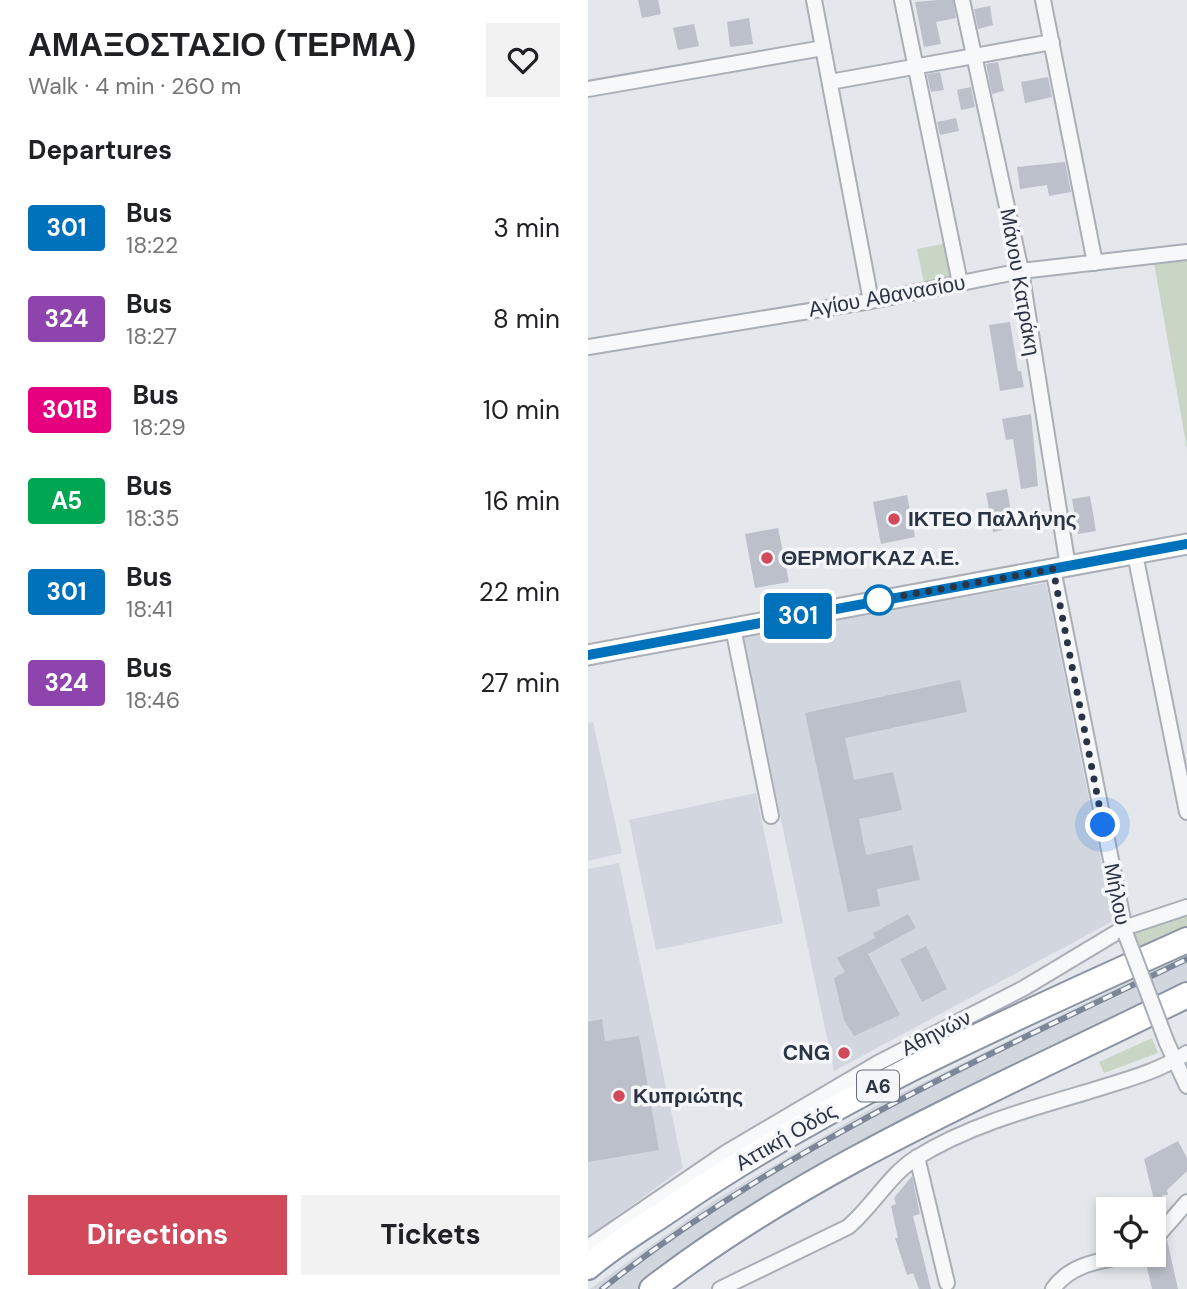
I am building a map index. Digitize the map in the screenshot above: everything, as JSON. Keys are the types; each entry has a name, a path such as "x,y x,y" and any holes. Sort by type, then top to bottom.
{"highway":[{"name":"Αττική Οδός","path":"588,1267 722,1174 827,1113 1025,1013 1187,940"},
{"name":"Α6","path":"652,1289 715,1244 830,1173 956,1106 1187,995"}],"street":[{"path":"814,0 871,301"},
{"path":"902,0 960,283"},
{"name":"Μάνου Κατράκη","path":"962,0 1021,271 1060,568"},
{"path":"1043,0 1095,263"},
{"path":"830,82 1052,42"},
{"path":"588,89 824,48"},
{"name":"Αγίου Αθανασίου","path":"588,346 871,301 1021,271 1187,252"},
{"path":"588,655 1187,544"},
{"path":"1135,554 1187,812"},
{"name":"Μήλου","path":"1060,568 1125,931 1167,1043 1181,1057 1187,1086"},
{"path":"733,628 771,816"},
{"name":"Αθηνών","path":"588,1247 727,1152 877,1063 1047,975 1125,931 1187,907"},
{"path":"720,1289 848,1227 868,1209 896,1174 917,1157 1017,1113 1128,1080 1181,1057"},
{"path":"917,1157 947,1283"},
{"path":"1166,1226 1187,1202"},
{"path":"1053,1289 1066,1273 1096,1263"}],"shaded area":[{"path":"1046,583 1113,921 834,1071 742,635"},
{"path":"593,722 622,853 588,861 588,723"},
{"path":"756,793 783,923 656,950 629,820"},
{"path":"619,863 683,1168 588,1237 588,869"},
{"path":"1187,953 1187,984 866,1140 694,1246 637,1289 590,1289 715,1200 879,1104"}],"green space":[{"path":"947,243 957,287 926,293 917,249"},
{"path":"1187,258 1187,449 1154,263"},
{"path":"1187,914 1187,926 1139,949 1134,932"},
{"path":"1152,1038 1158,1053 1104,1073 1099,1062"}],"building":[{"path":"638,0 658,0 661,14 642,18"},
{"path":"953,0 956,18 936,22 941,44 924,47 915,2"},
{"path":"990,6 993,25 978,29 974,9"},
{"path":"749,18 753,44 730,47 727,22"},
{"path":"694,24 699,46 678,50 673,28"},
{"path":"998,62 1004,91 992,94 986,64"},
{"path":"940,72 944,90 931,92 927,74"},
{"path":"1048,77 1052,97 1025,103 1021,82"},
{"path":"971,87 975,107 961,110 957,90"},
{"path":"956,118 959,131 940,135 937,122"},
{"path":"1065,162 1071,192 1049,196 1047,185 1020,189 1017,167"},
{"path":"1010,322 1018,371 1021,371 1024,387 1000,391 989,325"},
{"path":"1031,414 1038,486 1021,489 1013,439 1006,440 1002,419"},
{"path":"1007,489 1014,528 993,532 986,493"},
{"name":"ΙΚΤΕΟ Παλλήνης","path":"907,495 915,537 881,544 873,502"},
{"path":"1090,496 1096,531 1078,534 1072,499"},
{"name":"ΘΕΡΜΟΓΚΑΖ Α.Ε.","path":"778,528 789,582 755,588 745,534"},
{"path":"960,680 967,712 845,738 854,780 893,772 902,810 859,819 866,855 912,845 920,880 877,889 880,906 848,912 805,713"},
{"path":"908,914 916,928 868,954 900,1015 854,1036 844,1020 834,978 845,972 837,958 875,938 873,933"},
{"path":"926,946 947,989 922,1002 900,959"},
{"name":"Κυπριώτης","path":"602,1019 605,1041 639,1036 659,1150 588,1162 588,1022"},
{"path":"1178,1141 1187,1158 1187,1171 1167,1190 1168,1195 1153,1197 1144,1159"},
{"path":"912,1176 920,1214 913,1216 931,1289 919,1289 913,1273 907,1275 895,1238 898,1238 891,1206 896,1204 894,1198"},
{"path":"1166,1241 1178,1289 1152,1289 1147,1267 1166,1267"}],"railway":[{"path":"602,1289 739,1192 811,1149 960,1069 1187,959"}],"bus line":[{"name":"301","path":"588,655 1187,544"}],"place":[{"name":"ΙΚΤΕΟ Παλλήνης","path":"894,519"},
{"name":"ΘΕΡΜΟΓΚΑΖ Α.Ε.","path":"767,558"},
{"name":"CNG","path":"844,1053"},
{"name":"Κυπριώτης","path":"619,1096"}],"route":[{"path":"879,600 1053,569 1103,825"}]}
